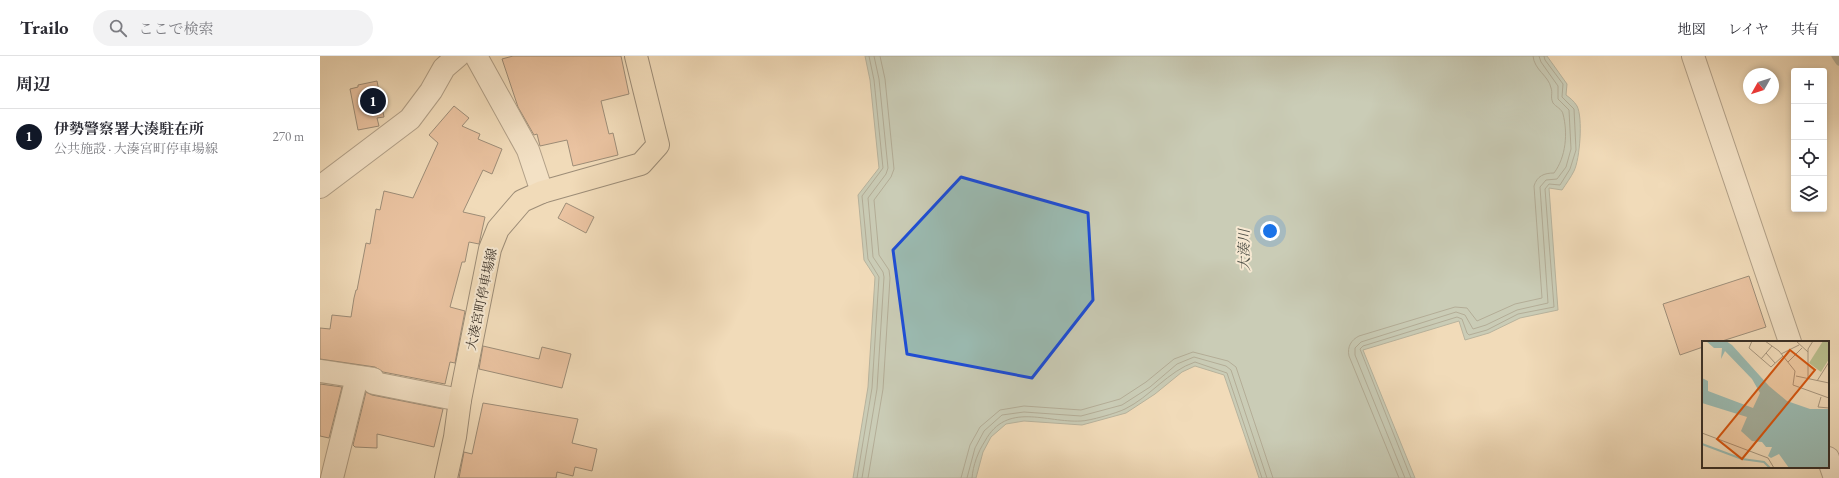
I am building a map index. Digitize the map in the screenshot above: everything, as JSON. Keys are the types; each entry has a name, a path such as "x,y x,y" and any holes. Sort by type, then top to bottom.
{"main road":[{"name":"大湊宮町停車場線","path":"446,478 490,249 498,229 522,202 542,192 642,164 658,145 636,56"}],"street":[{"path":"476,56 528,150 542,192"},
{"path":"1693,56 1790,341"},
{"path":"320,186 410,119 432,91 444,68 452,57"},
{"path":"320,371 365,378 374,383 460,400"},
{"path":"332,478 365,378"},
{"path":"1829,461 1835,478"}],"highlighted area":[{"path":"961,177 1088,213 1093,300 1032,378 907,354 893,250"}],"water":[{"name":"大湊川","path":"865,56 1547,56 1567,84 1566,95 1577,106 1580,119 1578,157 1574,171 1562,190 1549,188 1558,310 1520,318 1489,333 1465,340 1459,321 1363,350 1415,478 1259,478 1224,375 1195,366 1182,372 1155,394 1126,413 1082,425 1024,421 1006,424 991,437 983,452 976,478 853,478 868,387 875,277 864,260 858,195 879,168 870,80"}],"building":[{"path":"513,56 621,56 629,94 601,101 609,134 613,133 618,155 573,166 567,140 540,146 537,134 534,135 518,107 502,59"},
{"path":"377,81 384,117 377,118 379,126 358,130 350,89 358,87 358,85"},
{"path":"454,106 469,118 462,126 480,134 478,139 502,149 492,174 483,170 463,212 485,217 479,244 469,242 465,262 462,262 450,307 465,311 455,363 450,362 445,384 383,372 375,367 320,359 320,328 330,329 332,315 351,317 366,243 370,244 376,209 380,210 384,191 413,198 438,143 429,135"},
{"path":"566,203 594,217 586,233 558,218"},
{"path":"1749,276 1766,327 1722,341 1702,341 1702,347 1680,355 1663,304"},
{"path":"483,346 539,359 542,347 571,354 562,388 479,369"},
{"path":"320,384 342,387 329,438 320,436"},
{"path":"366,392 372,395 443,409 434,447 377,434 377,448 355,447 353,445"},
{"path":"483,403 578,419 572,443 597,449 592,471 575,467 573,476 557,472 556,478 459,478 464,452 472,454"}],"waterway":[{"path":"1835,56 1839,62"}],"place":[{"name":"伊勢警察署大湊駐在所","path":"373,101"}]}
